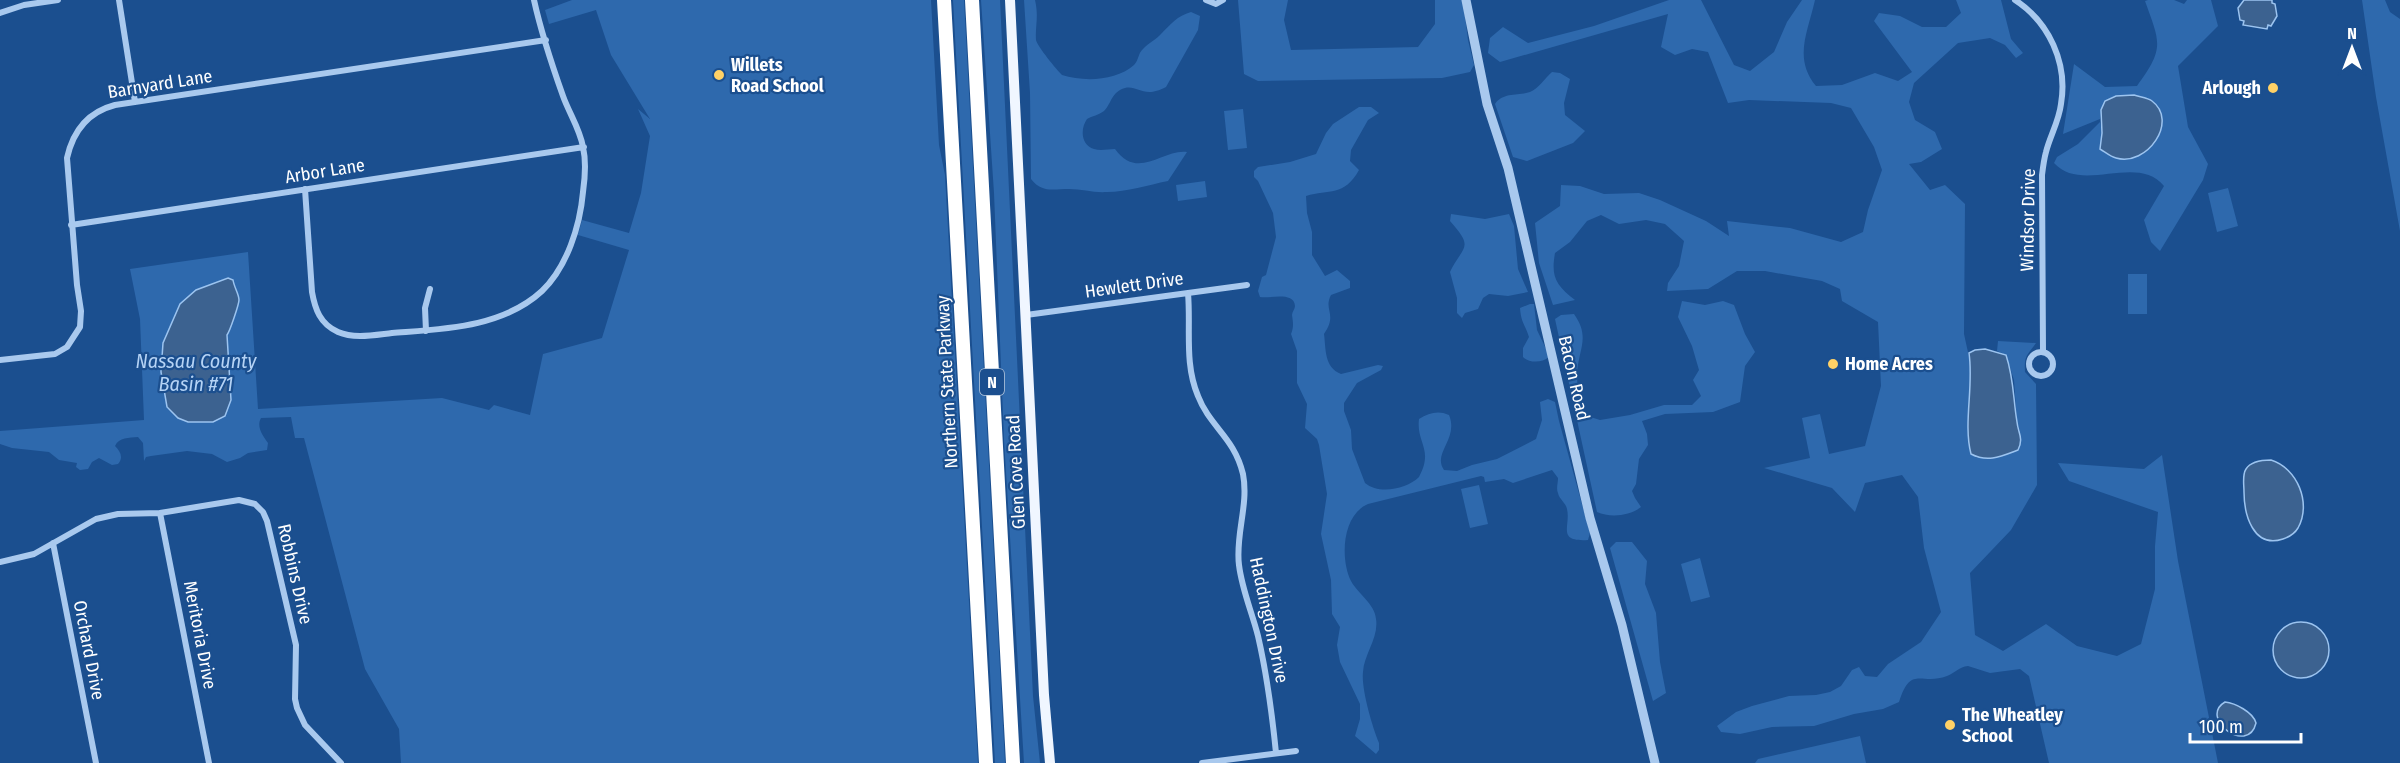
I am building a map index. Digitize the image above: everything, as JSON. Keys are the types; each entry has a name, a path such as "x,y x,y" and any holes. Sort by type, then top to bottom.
{"highway":[{"path":"936,0 946,46"},
{"name":"Northern State Parkway","path":"944,0 986,763"},
{"name":"N","path":"972,0 1013,763"}],"main road":[{"name":"Glen Cove Road","path":"1010,0 1044,711 1050,763"}],"street":[{"path":"0,13 24,5 58,0"},
{"path":"119,0 135,102"},
{"path":"305,189 315,307 323,320 339,332 350,335 452,329 504,314 529,301 548,285 564,260 580,211 584,189 584,147 563,97 534,0"},
{"path":"1206,0 1216,4 1223,0"},
{"name":"Bacon Road","path":"1466,0 1487,104 1508,168 1590,518 1622,625 1655,763"},
{"name":"Windsor Drive","path":"2015,0 2028,8 2046,30 2058,56 2062,76 2061,103 2046,152 2042,175 2043,352"},
{"name":"Barnyard Lane","path":"0,360 55,354 67,347 80,327 81,311 71,225 67,158 74,136 86,120 98,111 115,105 546,40"},
{"name":"Arbor Lane","path":"71,225 584,147"},
{"name":"Hewlett Drive","path":"1026,315 1247,285"},
{"path":"426,331 425,308 430,289"},
{"name":"Haddington Drive","path":"1188,293 1189,358 1193,386 1204,408 1230,442 1238,457 1243,476 1244,501 1239,535 1239,566 1266,675 1276,753"},
{"name":"Robbins Drive","path":"0,562 34,554 80,527 106,516 160,513 239,500 255,504 263,512 296,645 295,699 297,708 305,725 340,763"},
{"name":"Meritoria Drive","path":"160,513 209,763"},
{"name":"Orchard Drive","path":"53,543 96,763"},
{"path":"1202,763 1296,751"}],"shaded area":[{"path":"572,0 931,0 939,145 945,175 978,763 401,763 399,729 365,669 304,438 295,438 291,417 261,418 260,428 268,443 267,450 248,453 227,462 212,454 187,451 146,457 144,461 143,443 138,437 125,438 117,443 115,446 121,457 118,464 112,465 99,458 92,462 88,469 80,470 76,467 77,463 59,460 49,452 12,448 0,444 0,431 144,420 140,319 130,269 248,252 258,409 442,398 489,410 494,405 530,415 543,354 602,338 629,250 578,235 582,220 629,233 641,193 650,136 638,109 650,119 611,55 596,10 549,24 545,10"},
{"path":"953,0 964,0 1005,763 995,763"},
{"path":"981,0 1000,0 1033,696 1040,763 1024,763 1004,440 994,193"},
{"path":"1024,0 1035,0 1036,40 1043,52 1062,75 1080,79 1100,79 1127,70 1136,63 1140,52 1178,18 1191,12 1200,16 1198,30 1166,87 1152,92 1130,88 1120,90 1104,111 1087,119 1083,127 1084,140 1090,147 1099,150 1115,149 1132,163 1187,152 1168,181 1130,190 1102,192 1048,189 1039,186 1031,179 1030,93"},
{"path":"1238,0 1288,0 1284,20 1291,50 1418,47 1435,24 1435,0 1463,0 1474,65 1470,72 1442,78 1258,81 1244,74"},
{"path":"1669,0 1701,0 1734,65 1750,71 1774,52 1787,22 1802,0 1815,0 1804,44 1804,55 1809,76 1816,86 1842,85 1875,73 1898,81 1912,72 1874,21 1879,13 1900,16 1922,27 1946,27 1961,13 1956,0 2001,0 2011,39 2023,53 2016,58 2005,45 1990,38 1958,43 1914,83 1909,102 1915,120 1935,132 1942,149 1921,162 1909,164 1930,190 1945,185 1965,204 1964,334 1971,366 1972,389 1969,444 1971,454 1977,458 2020,431 2017,423 2014,380 2006,355 1997,351 1998,341 2036,343 2027,356 2025,372 2036,384 2037,485 2011,530 1970,573 1975,635 2003,651 2046,624 2077,646 2117,656 2141,644 2155,589 2158,512 2069,481 2058,463 2144,469 2162,455 2178,561 2218,763 2049,763 2029,676 2020,669 1990,673 1968,666 1947,676 1913,680 1903,690 1899,702 1883,709 1854,714 1814,726 1772,727 1740,734 1721,732 1717,726 1736,712 1789,696 1830,692 1841,686 1852,670 1859,667 1865,676 1877,677 1888,664 1921,642 1941,612 1924,548 1918,497 1902,475 1865,483 1855,512 1832,488 1764,468 1810,458 1802,418 1820,414 1829,454 1865,446 1881,386 1878,322 1842,301 1840,289 1822,281 1765,271 1737,271 1708,289 1667,291 1668,283 1679,266 1684,241 1665,224 1646,220 1619,224 1601,215 1587,221 1570,242 1555,253 1556,280 1563,290 1575,300 1553,305 1539,263 1535,223 1560,206 1561,185 1580,186 1604,194 1639,193 1706,221 1729,236 1727,221 1790,228 1841,242 1863,232 1882,170 1874,147 1851,108 1831,103 1749,100 1728,103 1708,52 1692,49 1675,55 1661,47 1668,14 1500,62 1488,53 1490,38 1503,27 1528,43 1594,26"},
{"path":"2174,0 2184,4 2187,0 2211,0 2218,26 2178,66 2188,127 2208,164 2203,180 2160,251 2151,242 2144,220 2164,186 2153,177 2139,173 2079,175 2066,172 2054,163 2057,157 2078,144 2100,122 2102,133 2100,149 2115,158 2116,96 2104,105 2100,119 2063,134 2074,64 2105,87 2137,86 2156,53 2156,36 2145,1"},
{"path":"2362,0 2385,0 2390,12 2400,19 2400,231 2376,97"},
{"path":"1552,72 1560,73 1570,79 1564,103 1565,115 1585,131 1573,143 1527,161 1513,157 1495,104 1506,96 1533,91"},
{"path":"1359,107 1371,107 1379,113 1368,120 1351,150 1350,161 1359,170 1353,179 1342,188 1306,196 1307,213 1312,232 1312,255 1325,276 1337,270 1350,281 1350,288 1331,295 1329,300 1330,322 1324,334 1331,367 1341,374 1378,365 1383,366 1381,370 1357,383 1344,403 1344,411 1351,430 1352,449 1365,483 1385,490 1407,485 1419,477 1425,453 1419,419 1426,415 1437,412 1449,415 1451,431 1443,451 1441,464 1444,470 1457,471 1497,459 1536,439 1542,420 1540,402 1548,399 1555,402 1590,533 1588,540 1578,540 1568,536 1567,509 1557,490 1558,478 1552,470 1513,483 1504,479 1485,482 1484,477 1481,476 1368,504 1359,510 1348,527 1345,561 1351,581 1373,609 1376,619 1375,633 1364,665 1363,679 1373,727 1379,743 1379,750 1376,754 1355,736 1360,719 1360,704 1340,662 1337,645 1340,627 1332,614 1331,580 1321,534 1327,494 1319,445 1317,439 1305,428 1307,404 1297,383 1297,351 1291,334 1294,301 1286,297 1260,297 1258,291 1262,277 1266,275 1276,237 1273,213 1254,177 1254,171 1258,167 1290,162 1316,154 1333,124"},
{"path":"1243,109 1247,148 1228,150 1224,111"},
{"path":"1205,181 1207,197 1178,201 1176,185"},
{"path":"2228,188 2238,226 2217,232 2208,193"},
{"path":"1451,214 1485,219 1509,214 1514,226 1518,269 1528,292 1508,296 1489,294 1483,298 1478,309 1465,313 1462,318 1457,313 1457,298 1450,272 1464,247 1464,242 1450,221"},
{"path":"2128,274 2147,274 2147,314 2128,314"},
{"path":"1682,301 1705,305 1723,301 1734,305 1755,352 1745,366 1740,402 1713,412 1665,414 1642,421 1648,445 1639,459 1636,484 1632,491 1641,507 1620,515 1597,512 1555,319 1561,315 1574,314 1579,322 1583,337 1577,375 1581,414 1600,420 1630,415 1664,405 1692,405 1701,396 1693,380 1699,370 1692,346 1678,317"},
{"path":"1534,304 1537,330 1549,357 1539,361 1523,357 1523,348 1529,337 1520,308"},
{"path":"1479,485 1488,524 1470,528 1461,489"},
{"path":"1616,542 1632,542 1647,561 1645,584 1656,613 1660,662 1666,693 1653,701 1610,548"},
{"path":"1700,558 1710,597 1691,602 1681,564"},
{"path":"1860,736 1866,763 1755,763 1758,759"}],"water":[{"path":"2244,0 2272,0 2277,16 2271,26 2268,25 2267,29 2243,25 2244,21 2240,20 2238,8"},
{"path":"2134,95 2152,101 2159,110 2162,120 2161,130 2156,140 2138,156 2128,159 2114,157 2100,149 2101,110 2105,101 2116,96"},
{"name":"Nassau County Basin #71","path":"228,278 233,280 239,300 227,335 231,400 225,416 213,422 188,422 178,418 167,407 161,372 163,343 180,304 196,290"},
{"path":"1985,349 2006,355 2011,372 2021,439 2018,450 1989,458 1971,454 1968,430 1969,353"},
{"path":"2271,460 2288,470 2295,478 2300,488 2303,508 2302,518 2295,532 2273,541 2264,539 2252,528 2244,501 2245,471 2248,466"},
{"path":"2301,622 2312,624 2321,630 2327,639 2329,650 2327,661 2321,670 2312,676 2301,678 2290,676 2281,670 2275,661 2273,650 2275,639 2281,630 2290,624"},
{"path":"2225,702 2238,706 2251,715 2256,723 2251,732 2244,736 2227,731 2217,717 2218,709"}],"place":[{"name":"Willets Road School","path":"719,75"},
{"name":"Arlough","path":"2273,88"},
{"name":"Home Acres","path":"1833,364"},
{"name":"The Wheatley School","path":"1950,725"}]}
